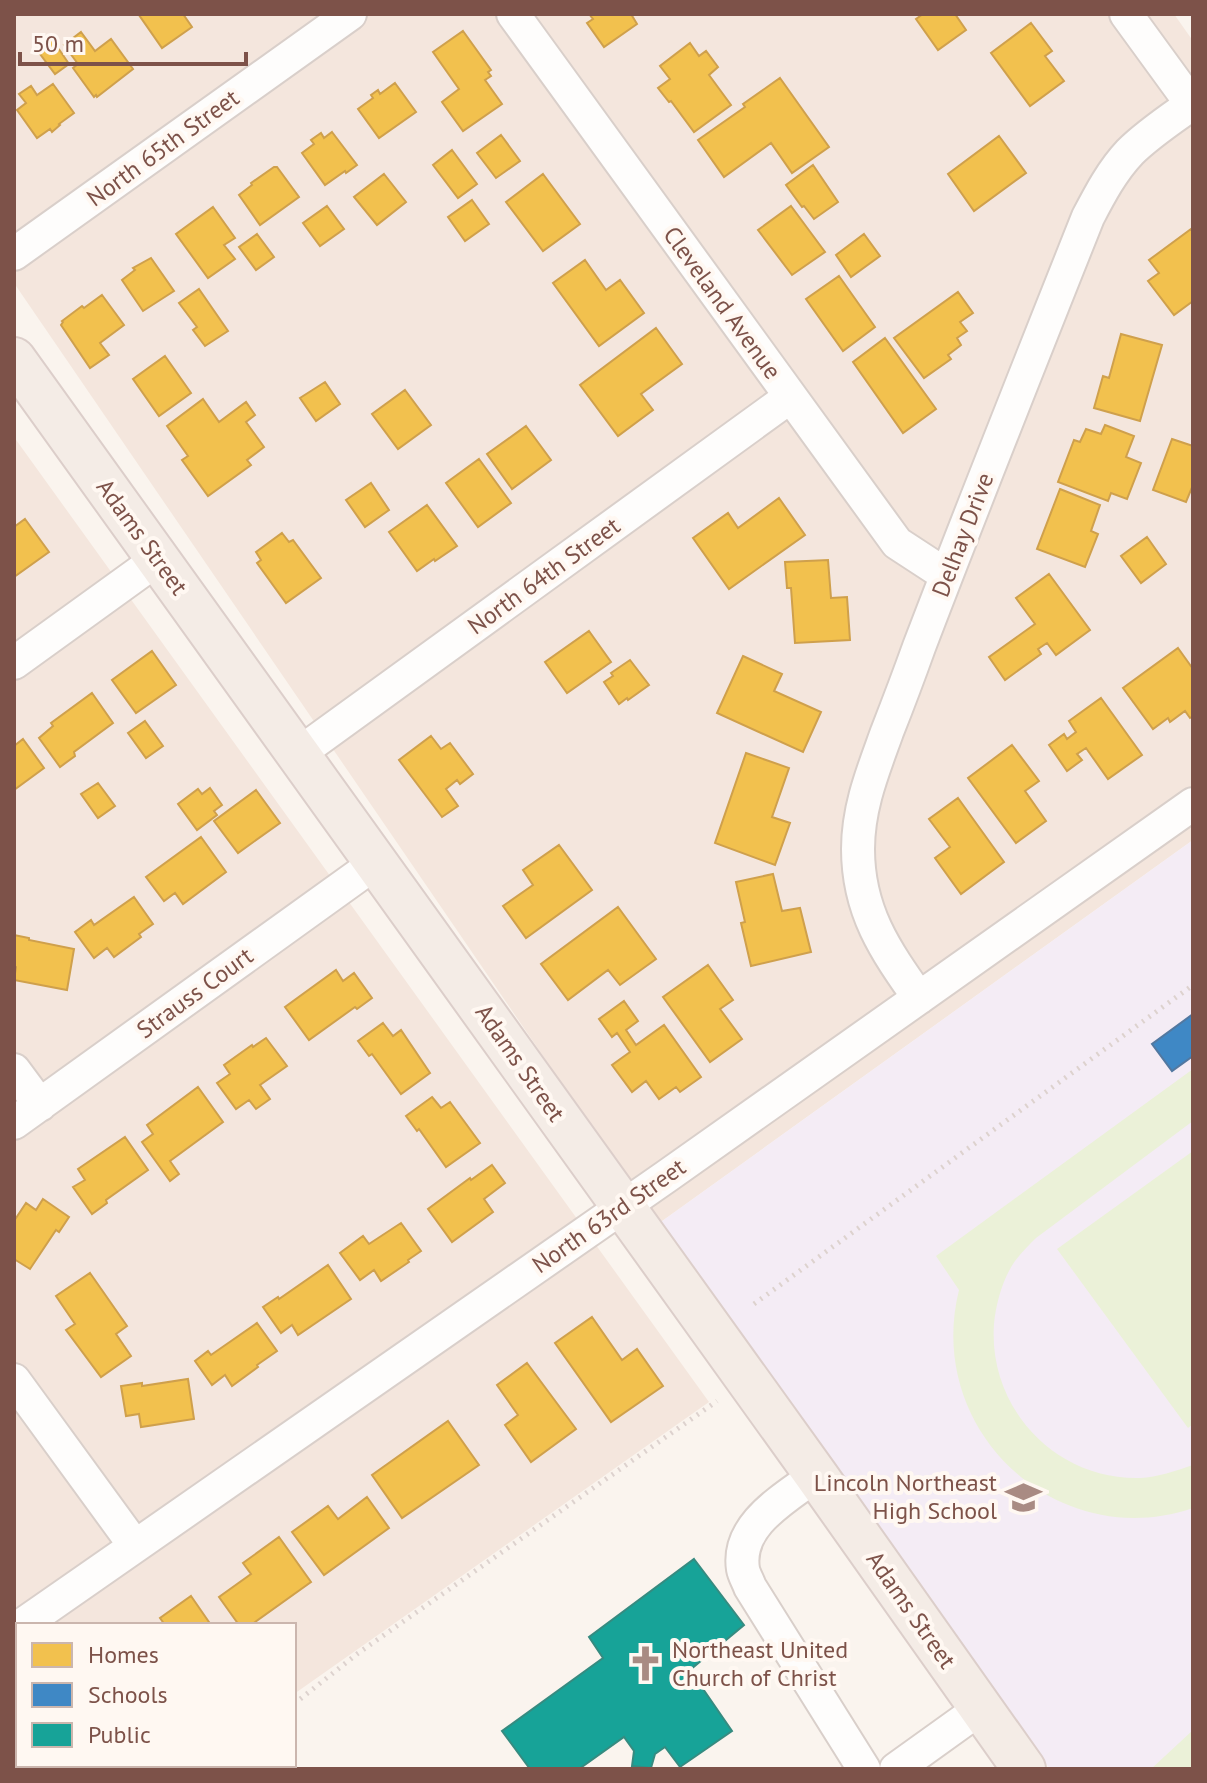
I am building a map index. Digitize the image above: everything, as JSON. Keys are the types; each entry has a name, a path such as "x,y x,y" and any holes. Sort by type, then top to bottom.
{"main road":[{"name":"Adams Street","path":"14,359 1024,1769"}],"street":[{"name":"North 65th Street","path":"14,254 350,14"},
{"name":"Cleveland Avenue","path":"513,14 897,543 946,575"},
{"path":"1126,14 1192,105"},
{"name":"Delhay Drive","path":"919,998 884,947 861,887 859,828 867,786 946,575 1093,208 1130,153 1192,105"},
{"name":"North 64th Street","path":"298,754 790,397"},
{"path":"14,663 158,559"},
{"name":"North 63rd Street","path":"25,1623 1193,804"},
{"name":"Strauss Court","path":"27,1114 377,862"},
{"path":"14,1070 27,1114"},
{"path":"14,1380 135,1546"},
{"path":"816,1475 759,1520 748,1535 743,1569 750,1587 864,1769"},
{"path":"896,1769 981,1708"}],"path":[{"path":"754,1304 1193,985"},
{"path":"296,1702 357,1654 717,1401"}],"shaded area":[{"path":"14,14 1174,14 1193,41 1193,840 658,1224 14,283"},
{"path":"14,437 709,1402 296,1693 296,1623 16,1623 16,1767 189,1767 14,1769"},
{"name":"Lincoln Northeast High School","path":"1193,840 1193,1769 1050,1769 658,1224"}],"green space":[{"path":"1193,1069 1193,1121 1036,1238 1011,1268 996,1308 995,1355 1002,1383 1015,1410 1032,1433 1054,1452 1080,1466 1109,1475 1140,1478 1193,1465 1193,1508 1142,1518 1094,1513 1050,1496 1012,1469 982,1432 962,1389 953,1341 959,1290 936,1256"},
{"path":"1193,1151 1193,1424 1188,1428 1057,1249"},
{"path":"1193,1730 1193,1769 1151,1769"}],"building: Homes":[{"path":"140,14 183,14 192,27 162,48"},
{"path":"589,14 631,14 637,24 604,47 587,23 593,19"},
{"path":"923,14 955,14 966,30 938,50 916,19"},
{"path":"1031,23 1052,51 1045,56 1064,81 1030,106 991,53"},
{"path":"463,31 491,70 488,72 491,76 485,80 502,104 463,131 442,102 459,89 433,52"},
{"path":"81,32 95,51 111,39 133,69 97,97 73,68 78,64 64,45"},
{"path":"52,39 69,64 55,74 37,50"},
{"path":"690,43 699,56 706,51 718,67 709,75 731,105 694,132 658,88 670,79 660,66"},
{"path":"780,78 829,147 792,173 771,143 724,177 698,140"},
{"path":"395,83 416,112 379,138 358,109 378,90 380,94"},
{"path":"53,84 74,113 52,132 50,129 37,138 17,110 26,103 19,94 31,86 37,95"},
{"path":"332,132 357,165 325,185 302,153 314,144 311,140 321,133 324,138"},
{"path":"501,135 520,161 496,178 477,153"},
{"path":"999,136 1026,173 974,211 948,174"},
{"path":"452,150 477,184 458,198 433,165"},
{"path":"813,165 838,202 814,219 786,185"},
{"path":"274,167 299,197 260,225 239,195"},
{"path":"384,174 406,202 377,225 354,197"},
{"path":"543,174 580,224 543,251 506,202"},
{"path":"472,200 489,224 465,241 448,217"},
{"path":"327,206 344,229 320,246 303,223"},
{"path":"791,206 825,252 792,275 758,230"},
{"path":"213,207 235,238 224,245 235,259 208,278 176,234"},
{"path":"1191,229 1193,301 1174,315 1148,281 1159,273 1149,260"},
{"path":"257,234 274,257 256,270 239,247"},
{"path":"864,234 880,256 851,277 836,255"},
{"path":"151,258 174,291 143,311 122,280 135,270 133,268"},
{"path":"585,260 606,290 620,280 644,313 599,346 553,283"},
{"path":"839,276 875,327 843,351 806,299"},
{"path":"199,289 228,331 205,346 193,330 197,327 179,303"},
{"path":"958,292 973,313 960,322 967,331 957,338 961,345 948,355 951,359 924,378 894,338"},
{"path":"102,295 124,325 100,343 109,355 90,368 61,325 82,306 84,308"},
{"path":"656,328 682,364 641,394 653,410 618,436 580,385"},
{"path":"1121,334 1162,345 1140,421 1094,408 1103,376 1109,378"},
{"path":"885,338 936,409 903,433 853,362"},
{"path":"165,356 191,393 159,416 133,379"},
{"path":"325,382 340,404 316,421 300,398"},
{"path":"405,390 431,425 398,449 372,414"},
{"path":"203,399 219,422 246,402 255,415 246,422 264,447 247,460 251,465 208,496 182,460 188,456 167,426"},
{"path":"1105,425 1134,436 1126,457 1141,463 1127,499 1111,493 1108,501 1058,482 1074,440 1080,442 1086,429 1101,434"},
{"path":"526,426 551,460 512,489 487,454"},
{"path":"1172,439 1193,446 1193,485 1186,502 1153,490"},
{"path":"479,459 511,503 478,527 446,483"},
{"path":"371,483 389,510 365,527 346,500"},
{"path":"1060,489 1100,505 1091,531 1098,534 1085,567 1037,549"},
{"path":"779,498 805,535 729,589 693,538 728,513 738,528"},
{"path":"427,505 457,546 417,571 389,532"},
{"path":"25,519 49,552 14,577 14,527"},
{"path":"282,533 289,542 293,540 321,578 286,603 257,563 261,560 256,552"},
{"path":"1147,537 1166,564 1141,583 1121,556"},
{"path":"828,560 831,598 847,597 850,640 795,643 791,588 787,588 785,562"},
{"path":"1049,574 1090,630 1056,655 1047,643 1038,649 1041,654 1005,680 989,657 1035,624 1016,598"},
{"path":"589,631 611,662 567,693 545,662"},
{"path":"1178,648 1193,669 1193,716 1190,718 1185,711 1153,729 1123,688"},
{"path":"152,651 176,685 136,713 112,680"},
{"path":"743,656 782,674 774,691 821,712 803,752 717,713"},
{"path":"630,660 649,685 619,704 604,682"},
{"path":"92,693 113,723 74,752 75,756 60,767 39,738 53,726 51,723"},
{"path":"1101,698 1142,755 1108,779 1086,748 1077,754 1082,760 1067,771 1049,745 1064,734 1067,739 1076,732 1069,721"},
{"path":"145,721 163,746 146,758 128,733"},
{"path":"431,736 441,749 450,743 473,774 460,784 457,780 446,789 458,806 442,817 399,760"},
{"path":"23,739 44,768 14,790 14,746"},
{"path":"1012,745 1039,781 1025,791 1046,821 1016,843 968,778"},
{"path":"746,753 789,768 772,817 790,823 775,865 715,843"},
{"path":"98,783 115,806 98,818 81,794"},
{"path":"210,788 222,805 214,811 217,815 197,830 178,804 198,789 202,794"},
{"path":"256,790 280,823 238,853 214,821"},
{"path":"958,798 1004,862 961,894 935,858 950,847 929,819"},
{"path":"201,837 226,872 183,904 175,893 164,901 146,877"},
{"path":"559,845 592,890 526,938 503,906 533,885 523,870"},
{"path":"773,874 782,911 800,908 811,952 751,966 736,882"},
{"path":"134,897 153,924 114,957 107,948 94,958 75,932 91,920 94,925"},
{"path":"618,907 656,959 620,985 608,970 568,1000 541,964"},
{"path":"14,935 74,949 67,990 14,980"},
{"path":"708,965 733,1000 720,1009 742,1039 710,1062 663,997"},
{"path":"336,970 343,981 354,973 372,998 309,1040 285,1007"},
{"path":"624,1001 638,1021 626,1030 636,1045 664,1025 701,1077 680,1092 676,1087 659,1099 646,1081 632,1092 612,1065 630,1052 617,1033 612,1037 599,1019"},
{"path":"383,1023 393,1036 401,1030 430,1073 401,1094 372,1054 369,1056 358,1041"},
{"path":"266,1038 287,1066 260,1085 270,1099 256,1109 249,1100 236,1109 217,1083 230,1074 224,1065"},
{"path":"198,1087 223,1122 170,1161 179,1174 170,1181 142,1142 153,1134 147,1125"},
{"path":"432,1097 441,1108 450,1102 480,1143 446,1167 406,1116"},
{"path":"125,1137 148,1170 92,1214 73,1187 85,1180 78,1169"},
{"path":"492,1165 505,1183 484,1199 493,1212 452,1242 428,1209"},
{"path":"43,1199 69,1217 59,1232 56,1230 30,1269 14,1259 14,1221 26,1203 36,1210"},
{"path":"401,1223 421,1251 381,1281 374,1270 360,1280 340,1253 363,1236 369,1244"},
{"path":"328,1265 351,1299 298,1335 292,1325 281,1333 263,1307"},
{"path":"90,1273 127,1326 116,1334 131,1356 101,1377 66,1330 75,1324 56,1296"},
{"path":"592,1317 622,1360 637,1349 663,1386 611,1422 555,1343"},
{"path":"257,1323 277,1351 232,1386 225,1375 212,1385 195,1361 208,1351 211,1355"},
{"path":"527,1363 576,1429 531,1462 505,1425 518,1415 497,1385"},
{"path":"188,1379 194,1419 141,1427 139,1414 126,1416 121,1386"},
{"path":"448,1421 479,1465 402,1518 372,1475"},
{"path":"367,1497 389,1528 324,1575 292,1532 328,1506 338,1519"},
{"path":"279,1537 311,1582 254,1623 238,1623 219,1597 251,1574 243,1563"},
{"path":"191,1596 210,1623 164,1623 160,1618"},
{"path":"16,1740 16,1767 46,1767 14,1769"}],"building: Schools":[{"path":"1193,1014 1193,1056 1172,1071 1152,1044"}],"building: Public":[{"name":"Northeast United Church of Christ","path":"694,1559 744,1625 690,1670 732,1731 680,1767 665,1747 655,1754 651,1768 632,1766 634,1751 624,1737 579,1769 530,1769 502,1731 603,1658 589,1637"}],"place":[{"name":"Lincoln Northeast High School","path":"1023,1497"},
{"name":"Northeast United Church of Christ","path":"646,1664"}]}
